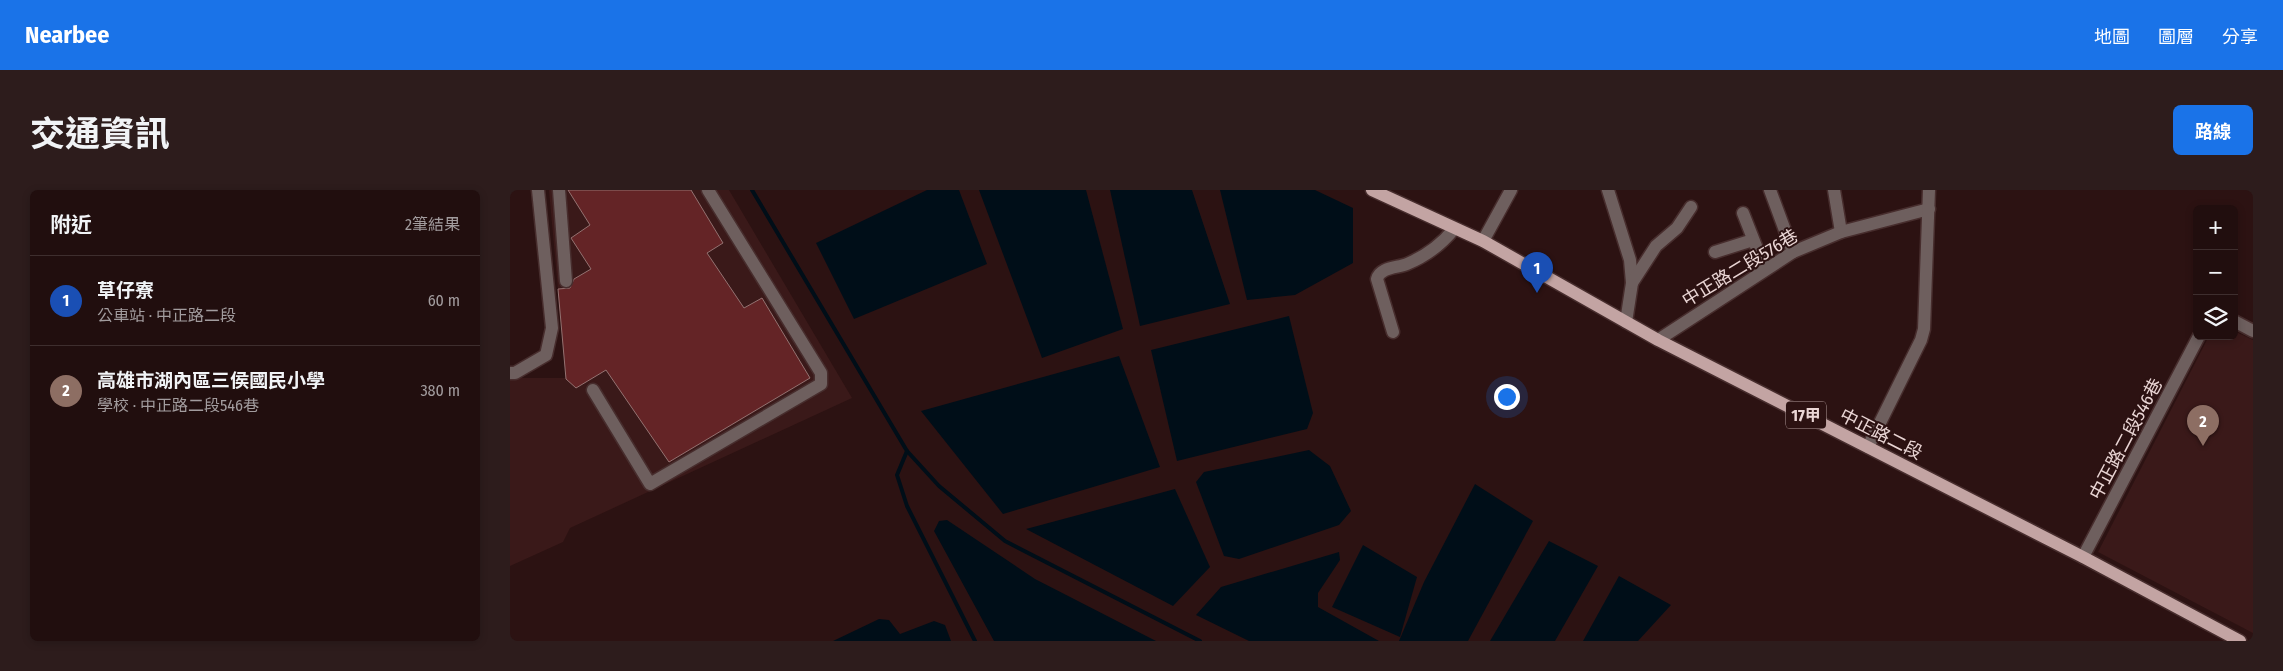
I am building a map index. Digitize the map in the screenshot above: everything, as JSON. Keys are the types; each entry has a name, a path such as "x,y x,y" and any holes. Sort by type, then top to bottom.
{"main road":[{"name":"中正路二段","path":"1372,190 1482,241 1658,340 2083,557 2240,641"}],"street":[{"path":"510,373 516,373 546,355 552,328 538,190 533,190"},
{"path":"559,190 566,281"},
{"path":"593,390 650,484 821,384 821,374 708,190"},
{"path":"1482,241 1512,190"},
{"path":"1608,190 1630,260 1632,283 1626,322"},
{"path":"1770,190 1793,252"},
{"path":"1834,190 1841,232"},
{"path":"1868,447 1921,340 1924,328 1929,190"},
{"path":"1632,283 1656,246 1677,228 1691,208"},
{"name":"中正路二段576巷","path":"1658,340 1793,252 1841,232 1929,209"},
{"path":"1743,213 1766,269"},
{"path":"1393,332 1377,279 1378,275 1381,272 1406,264 1427,254 1444,242 1454,229"},
{"path":"1714,252 1753,240"},
{"path":"2238,323 2253,331"},
{"name":"中正路二段546巷","path":"2083,557 2197,340"}],"shaded area":[{"path":"549,190 729,190 852,398 570,528 563,542 510,566 510,378 566,378"},
{"path":"927,190 959,190 987,264 854,319 816,243"},
{"path":"979,190 1086,190 1123,329 1042,358"},
{"path":"1110,190 1192,190 1230,304 1140,326"},
{"path":"1220,190 1315,190 1353,208 1353,263 1295,295 1247,300"},
{"path":"1289,316 1313,413 1307,429 1177,461 1151,350"},
{"path":"2238,333 2253,340 2253,633 2098,552 2207,340 2238,340"},
{"path":"1119,356 1160,467 1003,514 921,411"},
{"path":"1309,450 1330,466 1351,511 1339,525 1239,559 1224,556 1196,482 1204,472"},
{"path":"1475,484 1533,521 1468,641 1399,641 1424,582"},
{"path":"1175,489 1210,567 1173,606 1026,529"},
{"path":"947,520 1035,579 1156,641 994,641 934,531 939,521"},
{"path":"1549,541 1598,566 1555,641 1490,641"},
{"path":"1363,545 1417,577 1400,637 1332,607"},
{"path":"1339,552 1340,560 1318,593 1318,607 1379,641 1249,641 1196,615 1221,587"},
{"path":"1619,576 1671,605 1638,641 1583,641"},
{"path":"879,619 889,620 900,634 934,621 945,625 951,641 833,641"}],"building":[{"path":"568,190 691,190 723,243 707,253 744,308 762,298 810,378 669,462 606,370 576,388 566,379 558,289 570,288 574,279 591,269 571,238 590,225"}],"waterway":[{"path":"752,190 907,451 939,486 1005,541 1200,641"},
{"path":"907,451 897,475 907,506 975,641"}],"place":[{"name":"草仔寮","path":"1537,293"},
{"name":"高雄市湖內區三侯國民小學","path":"2203,446"}]}
